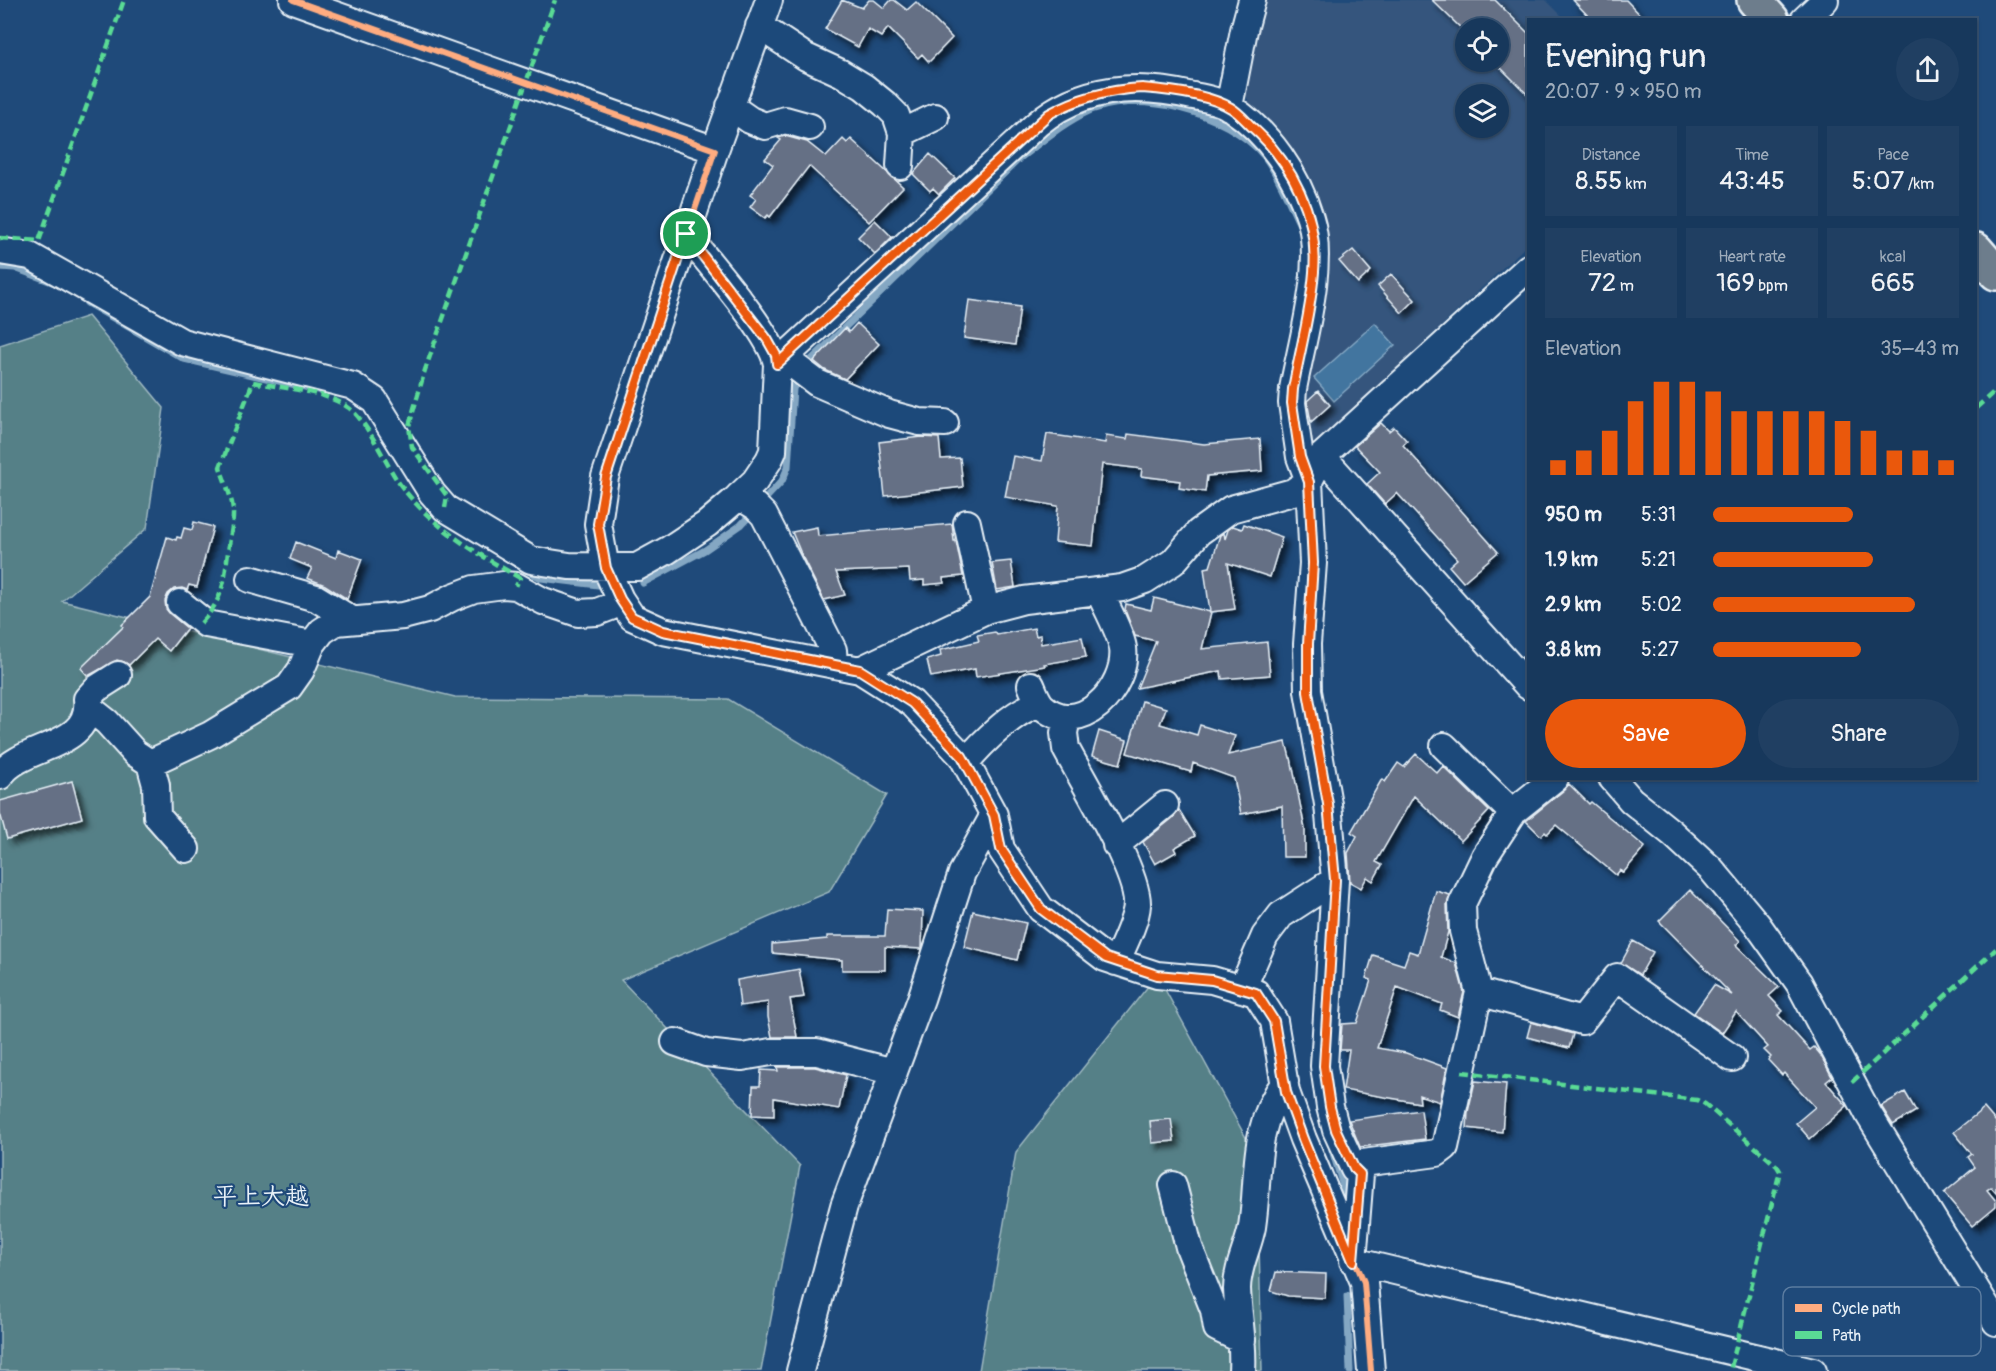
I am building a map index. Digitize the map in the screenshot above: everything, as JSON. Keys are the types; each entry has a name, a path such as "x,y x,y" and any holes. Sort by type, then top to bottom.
{"main road":[{"path":"1754,0 1770,18"},
{"path":"1977,251 1996,273"}],"street":[{"path":"293,0 715,150"},
{"path":"769,0 686,234 606,477 598,524 606,568 620,599 632,617 663,631 860,670 912,703 966,762 994,815 1001,849 1041,909 1106,958 1116,962 1157,975 1212,980 1256,993 1274,1021 1285,1082 1311,1144 1353,1261 1364,1282 1371,1371"},
{"path":"1229,107 1252,0"},
{"path":"1806,18 1825,0"},
{"path":"759,26 806,57 841,73 864,87 896,115 902,133 900,166"},
{"path":"834,665 832,650 753,506 755,480 773,451 791,366 1049,114 1078,99 1102,92 1142,88 1186,94 1229,107 1265,138 1285,162 1311,219 1314,246 1315,271 1292,403 1300,457 1301,486 1313,563 1308,644 1308,692 1328,804 1324,1066 1336,1130 1354,1169 1353,1261"},
{"path":"730,106 750,120 765,126 785,120 810,127"},
{"path":"902,133 934,117"},
{"path":"686,234 767,339 776,355 791,366 818,383 889,414 919,422 945,423"},
{"path":"0,251 30,256 182,342 353,386 374,400 432,493 446,508 531,560 569,566 637,567 707,524 753,506"},
{"path":"860,670 986,610 1024,600 1122,588 1145,580 1173,562 1199,532 1232,509 1301,486 1322,456 1527,269"},
{"path":"1322,456 1527,685"},
{"path":"967,523 986,610"},
{"path":"250,579 316,598 352,620"},
{"path":"150,763 210,735 289,687 301,670 312,644 322,631 336,622 403,616 430,609 474,589 504,585 516,585 543,601 578,613 597,612 610,607 620,599"},
{"path":"966,762 980,745 1024,709 1036,695 1062,717 1081,715 1098,706 1105,699 1117,678 1122,662 1123,647 1100,591"},
{"path":"180,603 206,624 312,644"},
{"path":"0,776 12,763 61,742 85,718 88,707 87,699 96,689 118,675"},
{"path":"88,707 106,722 135,753 150,763 156,785 157,816 186,849"},
{"path":"1067,717 1064,733 1066,749 1116,844 1136,889 1137,906 1116,962"},
{"path":"1443,746 1513,813"},
{"path":"1354,1169 1363,1163 1437,1153 1445,1147 1479,992 1463,931 1462,904 1485,856 1513,813 1553,780"},
{"path":"1614,780 1631,801 1672,833 1711,869 1757,924 1799,983 1869,1115 1975,1287"},
{"path":"1116,844 1165,805"},
{"path":"800,1371 844,1206 921,999 962,873 994,815"},
{"path":"1242,989 1264,936 1281,915 1327,885"},
{"path":"1479,992 1582,1021 1617,977 1732,1058"},
{"path":"675,1042 706,1053 742,1057 771,1052 817,1052 894,1072"},
{"path":"1242,1371 1242,1340 1237,1287 1251,1229 1257,1158 1267,1113 1274,1097 1285,1082"},
{"path":"1311,1144 1354,1169"},
{"path":"1173,1185 1189,1247 1214,1310 1217,1328 1242,1340"},
{"path":"1353,1261 1813,1371"},
{"path":"1981,1298 1996,1322"}],"shaded area":[{"path":"1248,0 1546,0 1564,18 1527,18 1527,245 1314,447 1287,369 1308,263 1274,142 1229,69"},
{"path":"1375,323 1395,345 1334,401 1314,378"}],"green space":[{"path":"88,316 164,408 147,528 62,601 455,697 728,699 887,795 829,892 621,980 800,1166 761,1371 0,1371 0,345"},
{"path":"1157,975 1257,1158 1262,1371 979,1371 1016,1152"}],"building":[{"path":"842,0 862,8 869,0 874,0 884,8 891,0 894,0 907,10 916,2 952,38 929,62 922,54 918,58 888,28 881,37 868,29 858,47 825,29"},
{"path":"1432,0 1495,0 1527,32 1527,94 1505,72 1509,72 1509,18 1455,18 1455,22"},
{"path":"1573,0 1626,0 1643,18 1590,18"},
{"path":"785,136 807,142 826,157 843,139 847,143 851,139 903,187 869,222 809,166 770,217 768,215 765,218 750,207 756,199 750,195 773,165 765,159 781,140 778,138"},
{"path":"930,154 955,178 939,194 933,188 930,191 913,174"},
{"path":"875,220 892,237 875,254 858,237"},
{"path":"1353,250 1371,271 1358,283 1339,261"},
{"path":"1391,274 1415,300 1402,313 1378,286"},
{"path":"969,300 1020,307 1015,345 964,338"},
{"path":"857,323 879,344 845,379 825,370 814,361 845,328 849,332"},
{"path":"1318,391 1330,405 1311,422 1307,401"},
{"path":"1381,423 1389,431 1394,427 1407,441 1403,445 1498,552 1463,582 1449,566 1457,559 1397,493 1385,504 1367,484 1380,472 1355,446"},
{"path":"1047,434 1105,443 1106,436 1127,439 1128,434 1204,444 1260,439 1262,471 1207,476 1205,492 1179,488 1180,481 1141,476 1142,469 1102,464 1093,546 1055,542 1058,506 1005,497 1013,456 1042,461"},
{"path":"921,437 939,438 941,459 960,458 963,487 885,496 879,442"},
{"path":"194,522 213,527 197,587 189,585 187,590 174,589 165,601 166,609 170,614 187,628 169,651 155,639 129,665 117,660 88,676 81,668 150,597 167,537 176,540 177,537 181,538 184,528 192,530"},
{"path":"952,524 963,576 943,578 944,583 924,585 924,580 910,581 909,569 836,572 845,595 824,600 792,532 817,527 818,536"},
{"path":"1244,524 1282,537 1270,577 1228,563 1235,609 1211,612 1202,649 1267,642 1270,675 1222,679 1221,671 1137,688 1156,641 1135,636 1125,610 1126,604 1151,610 1154,598 1210,612 1204,568 1210,567 1220,535 1224,533 1225,539 1228,530 1233,526 1242,529"},
{"path":"296,542 336,558 338,550 362,559 347,599 325,585 307,578 312,568 290,559"},
{"path":"1011,561 1015,587 997,590 992,563"},
{"path":"1034,628 1036,636 1040,635 1041,644 1082,637 1086,657 976,677 975,669 931,677 927,660 941,656 940,650 979,641 977,635 995,632 997,635"},
{"path":"1142,701 1166,708 1160,724 1197,735 1200,725 1235,736 1228,755 1286,742 1305,829 1305,857 1283,857 1282,806 1241,814 1234,778 1193,763 1191,772 1127,753"},
{"path":"1099,731 1127,740 1120,764 1092,756"},
{"path":"1416,754 1437,773 1443,766 1489,811 1461,841 1414,796 1376,862 1382,865 1373,881 1367,877 1361,888 1350,882 1348,853 1357,836 1351,832 1382,779 1385,782 1398,763 1404,767"},
{"path":"72,781 82,818 7,839 0,813 0,801"},
{"path":"1569,784 1589,804 1591,802 1645,847 1623,873 1620,870 1616,875 1556,825 1547,834 1545,832 1541,836 1526,821"},
{"path":"1179,810 1195,836 1174,848 1176,852 1155,864 1143,842 1174,817"},
{"path":"1690,890 1740,941 1736,945 1779,987 1769,996 1783,1011 1778,1015 1810,1050 1814,1047 1820,1054 1832,1077 1826,1082 1847,1106 1810,1139 1796,1123 1815,1107 1784,1073 1782,1075 1768,1060 1771,1057 1764,1050 1768,1047 1736,1012 1722,1033 1694,1013 1714,985 1732,995 1659,921"},
{"path":"1436,891 1450,895 1447,905 1448,932 1441,957 1456,963 1464,992 1458,1017 1440,1010 1442,1004 1397,987 1377,1048 1406,1053 1447,1068 1440,1102 1419,1095 1420,1103 1343,1090 1349,1050 1340,1050 1342,1024 1357,1023 1371,980 1366,978 1373,955 1404,965 1409,951 1418,954"},
{"path":"887,909 923,911 922,949 885,947 885,970 842,970 842,960 772,953 772,944 827,939 827,936 885,936"},
{"path":"973,911 1026,923 1017,960 964,947"},
{"path":"1633,941 1653,952 1640,975 1621,963"},
{"path":"799,969 804,997 790,999 797,1037 772,1037 768,1002 740,1006 737,980"},
{"path":"1531,1022 1573,1034 1569,1048 1527,1037"},
{"path":"777,1067 815,1067 846,1075 839,1109 774,1098 774,1116 752,1115 753,1086 760,1086 761,1070 778,1071"},
{"path":"1475,1081 1506,1084 1502,1132 1467,1128"},
{"path":"1905,1092 1916,1111 1893,1125 1881,1106"},
{"path":"1984,1108 1996,1122 1996,1193 1991,1187 1987,1190 1996,1201 1996,1206 1972,1226 1944,1193 1975,1167 1968,1157 1972,1154 1954,1132"},
{"path":"1421,1110 1425,1139 1360,1147 1349,1120"},
{"path":"1171,1119 1174,1141 1152,1143 1150,1121"},
{"path":"1276,1272 1326,1274 1325,1298 1288,1296 1271,1291"}],"waterway":[{"path":"805,366 1019,159 1066,124 1104,106 1154,103 1205,116 1228,127 1248,140 1269,162 1300,225"},
{"path":"0,267 15,268 52,282"},
{"path":"87,303 184,359 322,391"},
{"path":"643,583 705,550 741,525 782,481 788,467 793,389 798,375"},
{"path":"522,568 541,578 598,585"},
{"path":"1332,1150 1345,1192"},
{"path":"1347,1296 1350,1371"}],"marked path":[{"path":"0,238 39,241 124,0"},
{"path":"445,508 447,496 412,447 409,426 425,370 555,0"},
{"path":"201,623 220,595 225,578 232,524 232,503 220,467 253,382 316,394 349,408 363,423 399,483 411,498 455,537 520,578 516,586"},
{"path":"1977,407 1996,390"},
{"path":"1852,1082 1996,949"},
{"path":"1462,1072 1697,1100 1705,1104 1777,1166 1780,1171 1730,1371"}],"cycle path":[{"path":"293,0 715,150 605,477 598,524 606,568 620,599 632,617 663,631 860,670 912,703 962,756 994,815 1001,849 1041,909 1105,958 1157,975 1212,980 1256,993 1274,1021 1286,1092 1303,1139 1364,1282 1371,1371"},
{"path":"777,364 1037,124 1054,111 1072,102 1091,95 1131,89 1172,92 1213,100 1245,118 1280,156 1298,186 1310,218 1314,237 1314,280 1292,403 1300,457 1309,481 1313,563 1307,644 1308,691 1328,804 1335,880 1324,1066 1336,1130 1354,1169"}],"district":[{"name":"平上大越","path":"261,1196"}],"route":[{"path":"1142,88 1160,89 1206,99 1232,109 1265,138 1285,162 1311,219 1314,246 1315,271 1292,403 1300,457 1309,482 1313,563 1308,644 1308,692 1328,804 1335,880 1324,1066 1336,1130 1354,1168 1360,1174 1353,1261 1286,1092 1274,1021 1256,993 1212,980 1157,975 1106,958 1041,909 1001,849 994,815 962,756 912,703 860,670 663,631 632,617 620,599 606,568 598,524 606,477 686,234 767,339 776,355 777,364 1004,153 1049,114 1078,99 1102,92 1142,88"}]}
